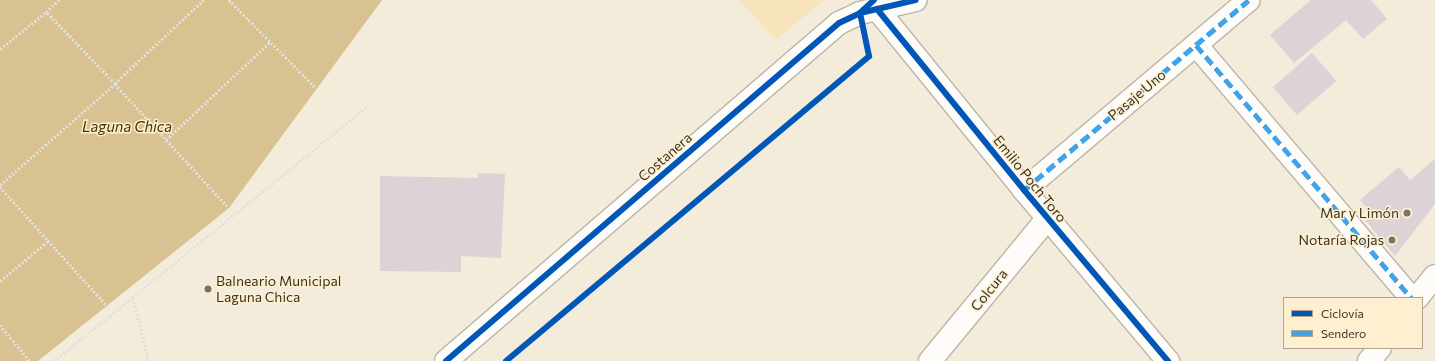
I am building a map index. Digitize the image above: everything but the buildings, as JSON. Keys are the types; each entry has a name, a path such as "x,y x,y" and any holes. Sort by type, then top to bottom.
{"street":[{"name":"Costanera","path":"446,361 839,23 877,9 916,0"},
{"name":"Pasaje Uno","path":"1024,190 1249,0"},
{"name":"Emilio Poch Toro","path":"877,9 1024,190 1168,361"},
{"path":"1196,45 1410,297"},
{"name":"Colcura","path":"930,361 1048,219"},
{"path":"1419,297 1435,276"}],"path":[{"path":"0,49 59,0"},
{"path":"108,307 0,186 115,84 204,0"},
{"path":"229,0 315,87"},
{"path":"46,12 115,84 229,208"},
{"path":"166,140 270,42"},
{"path":"54,361 366,107"},
{"path":"0,281 48,241"},
{"path":"133,298 149,361"},
{"path":"0,325 30,361"}],"shaded area":[{"path":"739,0 824,0 776,40"}],"water":[{"name":"Laguna Chica","path":"0,0 382,0 229,208 38,361 0,361"}],"marked path":[{"path":"1024,190 1249,0"},
{"path":"1196,45 1410,297"}],"cycle path":[{"path":"506,361 869,56 860,13 874,0"},
{"path":"446,361 839,23 860,13 916,0"},
{"path":"877,9 1024,190 1168,361"}],"place":[{"name":"Mar y Limón","path":"1407,213"},
{"name":"Notaría Rojas","path":"1392,240"},
{"name":"Balneario Municipal Laguna Chica","path":"208,289"}]}
